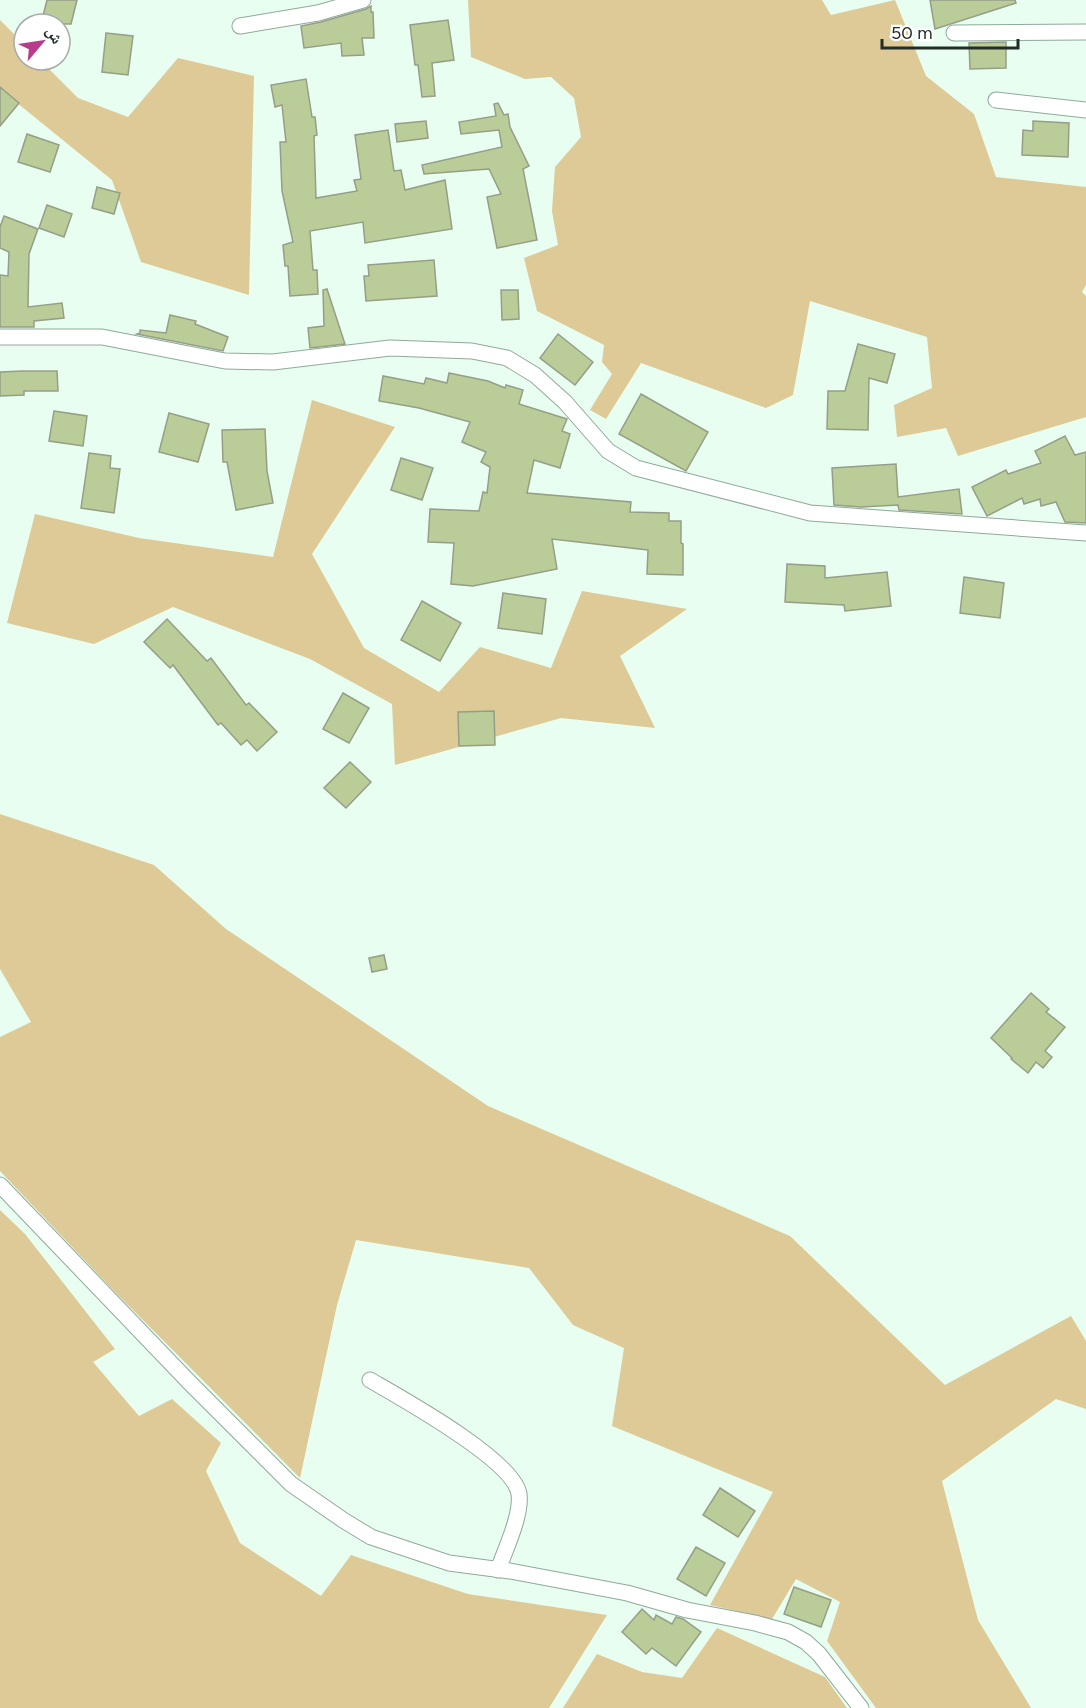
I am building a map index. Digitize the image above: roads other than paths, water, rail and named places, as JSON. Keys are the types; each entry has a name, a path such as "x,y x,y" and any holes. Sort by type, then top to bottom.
{"street":[{"path":"240,26 318,13 363,0"},
{"path":"954,33 1086,32"},
{"path":"996,99 1086,110"},
{"path":"0,337 102,337 225,361 273,362 390,348 472,351 507,358 535,375 565,402 608,452 636,468 810,513 1086,533"},
{"path":"0,1185 291,1484 343,1520 371,1537 449,1563 627,1593 687,1610 788,1632 806,1642 819,1654 861,1708"},
{"path":"370,1380 436,1419 495,1462 513,1479 519,1493 518,1509 498,1570"}]}
